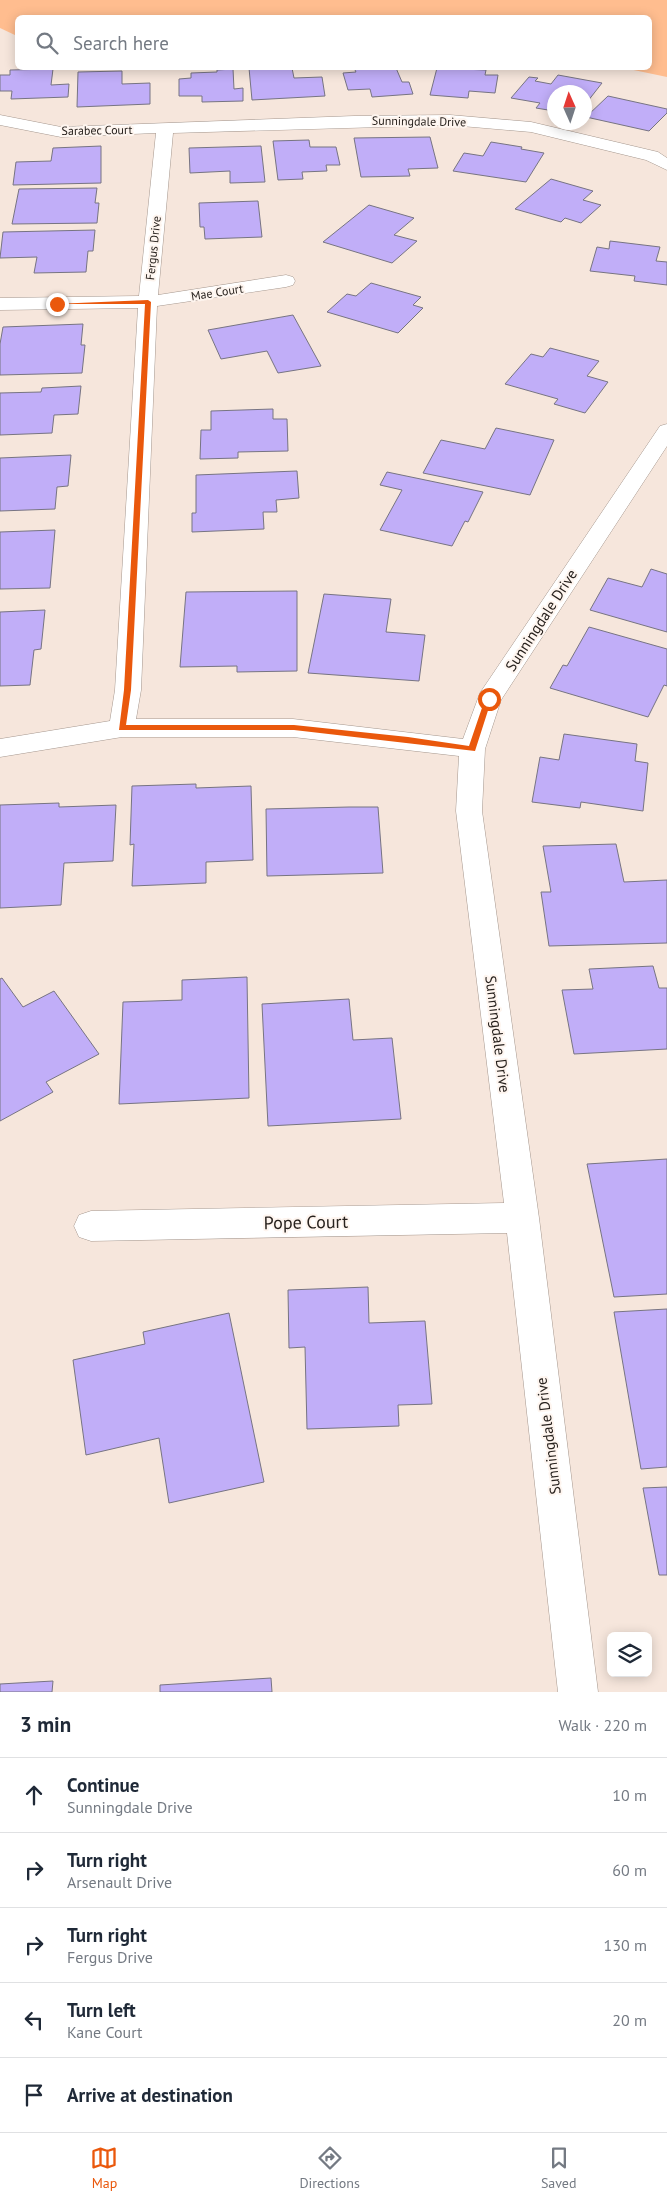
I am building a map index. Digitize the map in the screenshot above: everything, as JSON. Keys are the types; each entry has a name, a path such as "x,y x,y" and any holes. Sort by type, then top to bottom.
{"street":[{"name":"Sarabec Court","path":"0,120 61,132 165,128"},
{"name":"Sunningdale Drive","path":"165,128 354,121 450,120 531,127 652,156 667,165"},
{"name":"Fergus Drive","path":"122,728 128,690 148,302 165,128"},
{"name":"Mae Court","path":"0,304 148,302 286,281"},
{"name":"Sunningdale Drive","path":"578,1692 522,1218 469,811 472,749 489,699 667,430"},
{"path":"0,748 122,728 294,728 472,749"},
{"name":"Pope Court","path":"91,1226 522,1218"}],"shaded area":[{"path":"0,0 667,0 667,77 634,70 652,70 652,15 15,15 15,35 0,28"}],"building":[{"path":"10,70 53,70 51,85 69,84 68,97 11,99 12,91 0,91 0,75 10,75"},
{"path":"217,70 233,70 234,89 243,88 243,101 202,102 202,96 179,96 179,79 191,78 191,73 217,72"},
{"path":"249,70 292,70 294,78 322,77 325,96 252,100"},
{"path":"355,70 397,70 402,82 409,82 413,94 372,97 370,89 348,90 343,73 356,72"},
{"path":"436,70 486,70 485,75 498,75 495,93 469,91 468,98 430,95"},
{"path":"122,71 122,84 150,83 150,104 77,107 78,72"},
{"path":"558,75 602,83 592,96 592,85 547,85 547,110 536,108 540,103 511,98 529,77 538,78 535,81 551,84"},
{"path":"608,96 667,109 667,113 649,131 592,118 592,111"},
{"path":"430,137 438,168 408,169 410,176 361,177 354,138"},
{"path":"309,140 310,147 336,147 340,165 326,165 327,171 302,172 303,179 278,180 273,141"},
{"path":"491,142 544,153 526,182 453,171 464,153 483,156"},
{"path":"101,146 101,183 13,185 16,162 51,161 53,148"},
{"path":"261,146 265,182 230,183 230,171 190,173 189,148"},
{"path":"551,179 593,191 583,200 601,205 581,223 565,218 561,222 515,209"},
{"path":"97,188 95,203 99,203 97,223 12,224 19,189"},
{"path":"258,201 262,237 205,239 204,227 200,227 199,203"},
{"path":"369,205 414,218 394,235 417,241 392,263 323,242"},
{"path":"95,230 93,251 88,251 86,272 34,273 37,257 0,258 3,232"},
{"path":"610,241 660,247 656,261 667,262 667,285 634,281 635,276 590,271 597,247 609,249"},
{"path":"371,283 421,297 413,305 423,308 398,333 327,312 347,294 356,296"},
{"path":"293,315 321,366 278,373 267,351 221,359 208,330"},
{"path":"83,324 81,345 85,345 82,373 0,375 0,344 3,327"},
{"path":"550,348 599,361 587,376 608,382 585,413 554,404 558,399 505,384 531,354 543,357"},
{"path":"81,386 78,414 54,415 52,433 0,435 0,393 41,392 42,388"},
{"path":"273,409 273,419 287,419 288,451 238,452 238,458 200,459 201,430 211,430 211,411"},
{"path":"496,428 554,440 530,495 423,473 441,440 485,449"},
{"path":"71,455 68,486 57,487 55,509 0,511 0,458"},
{"path":"297,471 299,498 276,500 277,512 263,512 264,529 192,532 192,513 196,513 196,475"},
{"path":"387,472 483,492 468,522 465,521 452,546 380,530 402,490 380,485"},
{"path":"55,530 50,588 0,589 0,532"},
{"path":"651,569 667,574 667,632 590,610 608,578 642,587"},
{"path":"297,591 297,671 237,672 237,666 180,667 186,592"},
{"path":"324,594 391,599 386,632 425,635 419,681 308,673"},
{"path":"45,610 41,649 34,650 30,685 0,686 0,612"},
{"path":"589,627 667,649 667,686 664,685 648,717 550,688 563,665 567,666"},
{"path":"564,734 637,744 635,761 648,763 643,811 581,802 580,808 532,802 540,757 559,760"},
{"path":"196,784 196,788 251,786 253,860 206,862 206,883 132,886 134,844 130,845 132,786"},
{"path":"59,803 59,807 116,805 113,861 64,863 61,905 0,908 0,805"},
{"path":"378,807 383,873 267,876 266,809"},
{"path":"616,844 624,882 667,880 667,943 549,946 541,892 551,892 543,846"},
{"path":"653,966 659,988 667,988 667,1049 574,1054 562,990 593,989 589,969"},
{"path":"247,977 249,1098 119,1104 123,1002 182,1000 182,980"},
{"path":"2,978 23,1007 54,991 99,1054 46,1082 53,1092 0,1121 0,979"},
{"path":"349,999 353,1040 392,1038 401,1119 268,1126 262,1004"},
{"path":"667,1159 667,1294 614,1297 587,1164"},
{"path":"368,1287 369,1323 425,1321 432,1404 398,1405 399,1426 307,1429 305,1347 289,1348 288,1290"},
{"path":"667,1309 667,1467 641,1469 614,1312"},
{"path":"229,1313 264,1482 169,1503 159,1438 86,1455 73,1360 145,1344 143,1332"},
{"path":"667,1487 667,1575 659,1575 643,1488"},
{"path":"271,1678 272,1692 160,1692 160,1685"},
{"path":"53,1681 52,1692 0,1692 0,1684"}],"route":[{"path":"57,304 148,302 128,690 122,728 294,728 472,749 489,699"}]}
